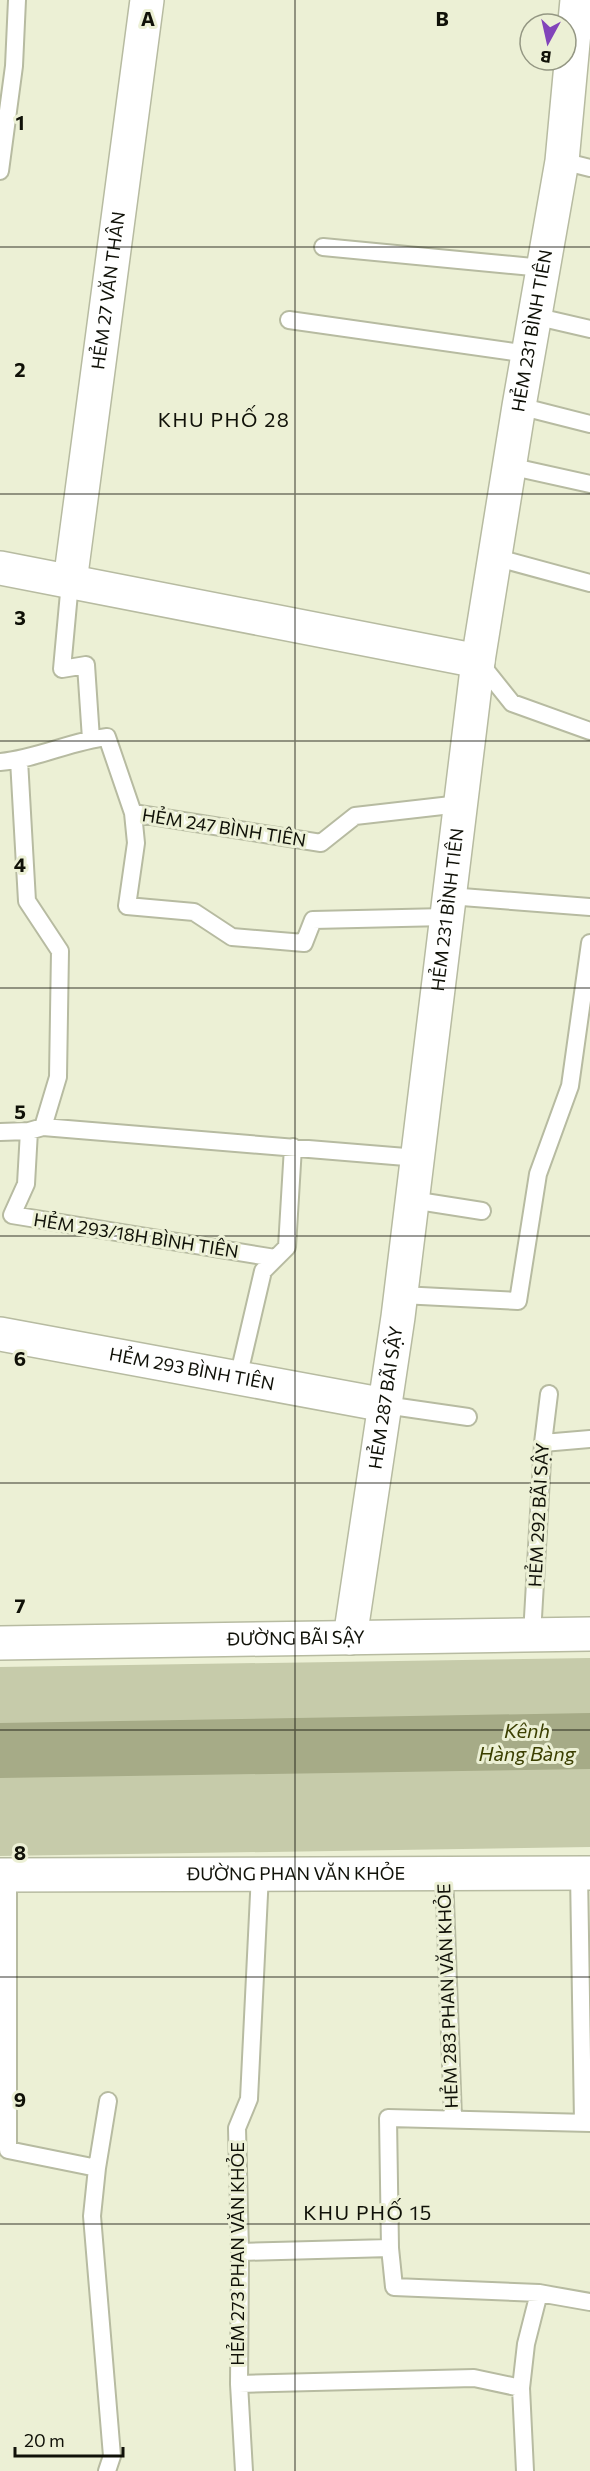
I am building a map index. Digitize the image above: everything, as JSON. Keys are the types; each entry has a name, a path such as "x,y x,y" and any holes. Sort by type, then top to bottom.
{"street":[{"name":"HẺM 27 VĂN THÂN","path":"70,582 147,0"},
{"name":"HẺM 231 BÌNH TIÊN","path":"418,1158 478,661 494,557 543,268 576,165 577,0"},
{"path":"0,568 478,661"},
{"name":"HẺM 287 BÃI SẬY","path":"350,1638 401,1295 418,1158"},
{"name":"HẺM 293 BÌNH TIÊN","path":"0,1334 385,1406"},
{"name":"ĐƯỜNG BÃI SẬY","path":"0,1643 590,1634"},
{"name":"ĐƯỜNG PHAN VĂN KHỎE","path":"4,1875 584,1873"}],"lane":[{"path":"0,171 14,66 17,0"},
{"path":"323,247 543,268"},
{"path":"534,316 590,329"},
{"path":"289,320 528,354"},
{"path":"519,406 590,424"},
{"path":"509,466 590,484"},
{"path":"494,557 590,582"},
{"path":"0,762 19,760 91,739 86,665 62,669 70,582"},
{"path":"478,661 512,703 590,731"},
{"name":"HẺM 247 BÌNH TIÊN","path":"91,739 107,737 133,813 321,843 355,816 460,804"},
{"path":"19,760 27,901 60,951 58,1077 36,1129"},
{"path":"133,813 136,843 127,906 194,912 232,937 304,942 314,920 448,907 590,907"},
{"path":"401,1295 518,1301 538,1174 570,1086 590,943"},
{"path":"0,1132 36,1129 418,1158"},
{"name":"HẺM 293/18H BÌNH TIÊN","path":"36,1129 26,1184 12,1215 275,1258"},
{"path":"238,1378 263,1271 287,1247 293,1147"},
{"path":"412,1200 482,1211"},
{"name":"HẺM 292 BÃI SẬY","path":"532,1635 543,1443 549,1394"},
{"path":"385,1406 468,1417"},
{"path":"543,1443 590,1438"},
{"name":"HẺM 283 PHAN VĂN KHỎE","path":"444,1873 453,2118"},
{"path":"584,1873 587,2123"},
{"name":"HẺM 273 PHAN VĂN KHỎE","path":"244,2471 239,2384 240,2252 237,2128 249,2099 260,1874"},
{"path":"4,1875 8,2150 97,2168"},
{"path":"107,2471 112,2456 92,2216 108,2101"},
{"name":"HẺM 283 PHAN VĂN KHỎE","path":"390,2247 388,2118 587,2123"},
{"path":"240,2252 390,2247 394,2287 539,2293 590,2302"},
{"path":"525,2471 521,2388 526,2344 539,2293"},
{"name":"HẺM 273 PHAN VĂN KHỎE","path":"239,2384 474,2378 521,2388"}],"shaded area":[{"path":"590,1658 590,1847 0,1856 0,1667"}],"water":[{"name":"Kênh Hàng Bàng","path":"590,1713 590,1769 0,1778 0,1723"}],"district":[{"name":"KHU PHỐ 28","path":"224,420"},
{"name":"KHU PHỐ 15","path":"368,2213"}]}
